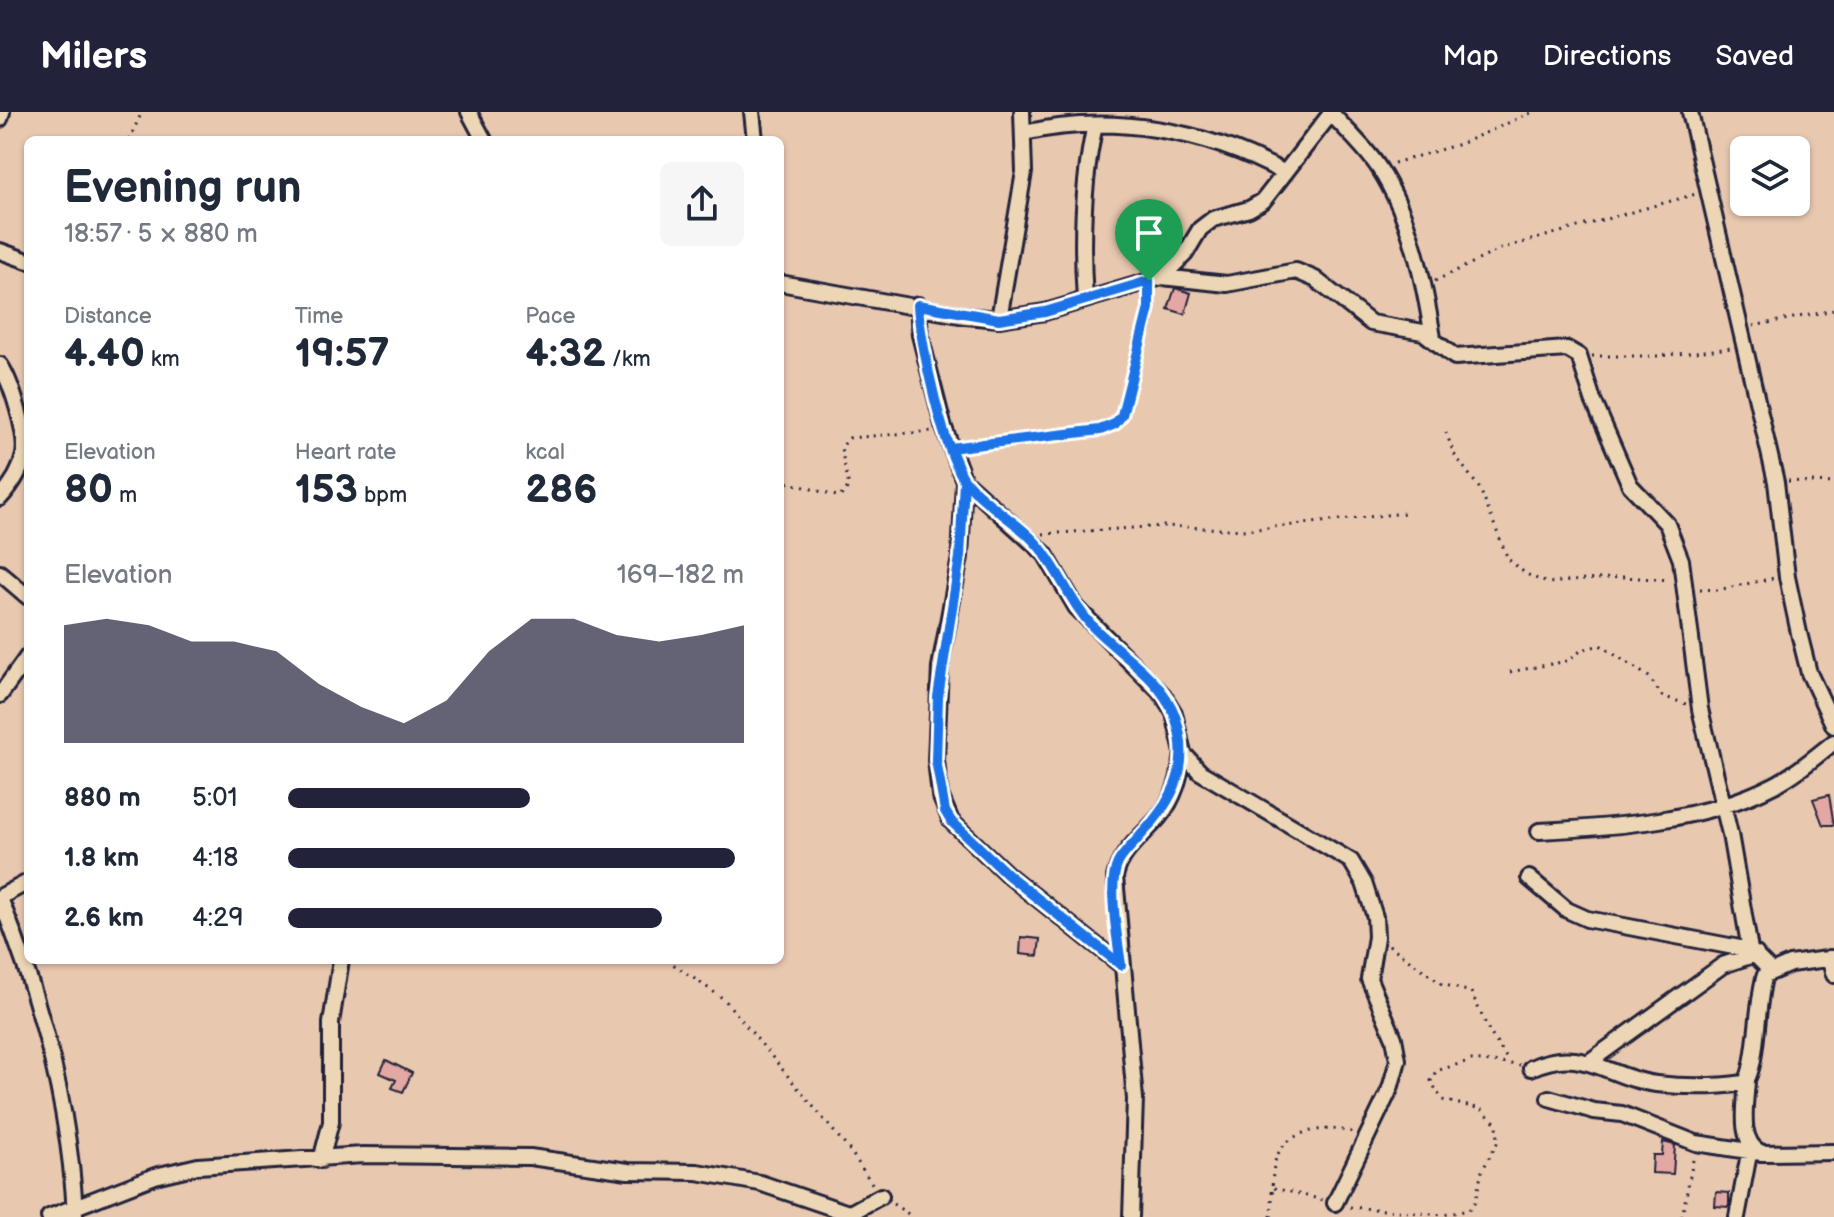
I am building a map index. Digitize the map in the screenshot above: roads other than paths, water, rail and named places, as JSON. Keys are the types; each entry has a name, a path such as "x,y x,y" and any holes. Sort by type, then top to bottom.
{"street":[{"path":"0,119 2,112"},
{"path":"469,112 482,136"},
{"path":"752,112 755,136"},
{"path":"999,319 1024,172 1022,112"},
{"path":"1156,279 1185,254 1200,229 1220,216 1257,206 1331,112 1378,167 1396,199 1425,287 1433,338"},
{"path":"1690,112 1776,482 1787,577 1809,673 1834,726"},
{"path":"1024,133 1093,120 1196,135 1239,149 1285,173"},
{"path":"1085,300 1081,240 1093,120"},
{"path":"0,251 24,260"},
{"path":"784,284 999,319 1045,312 1156,279 1227,284 1296,271 1315,279 1371,323 1423,332 1455,357 1567,349 1579,356 1630,485 1667,524 1673,536 1684,582 1700,709 1753,952 1770,970"},
{"path":"918,305 920,335 943,425 964,481 992,509 1028,535 1045,554 1076,607 1163,695 1174,713 1183,753 1174,794 1160,816 1117,864 1114,894 1135,1099 1131,1217"},
{"path":"0,365 15,404 24,448"},
{"path":"0,498 15,477 24,455"},
{"path":"964,481 958,568 940,667 936,760 942,803 951,821 1008,875 1121,965"},
{"path":"0,573 24,594"},
{"path":"0,695 24,662"},
{"path":"1539,831 1615,824 1723,807 1773,786 1834,742"},
{"path":"1183,753 1200,772 1351,861 1364,883 1375,917 1376,937 1369,979 1394,1038 1398,1060 1390,1089 1365,1135 1335,1203"},
{"path":"1529,878 1567,910 1587,919 1753,952"},
{"path":"24,884 0,898 24,958"},
{"path":"1589,1062 1723,965 1753,952"},
{"path":"1755,1153 1746,1134 1747,1081 1752,1073 1762,981 1770,970 1831,958 1834,975"},
{"path":"26,964 50,1053 75,1213"},
{"path":"321,1160 331,1122 331,1023 340,964"},
{"path":"1531,1068 1557,1058 1589,1062 1655,1084 1747,1081"},
{"path":"1549,1098 1594,1111 1622,1114 1696,1143 1755,1153 1834,1152"},
{"path":"1737,1217 1755,1153"},
{"path":"49,1217 75,1213 155,1176 198,1166 363,1155 530,1157 628,1171 697,1172 760,1183 846,1215 881,1196"}]}
